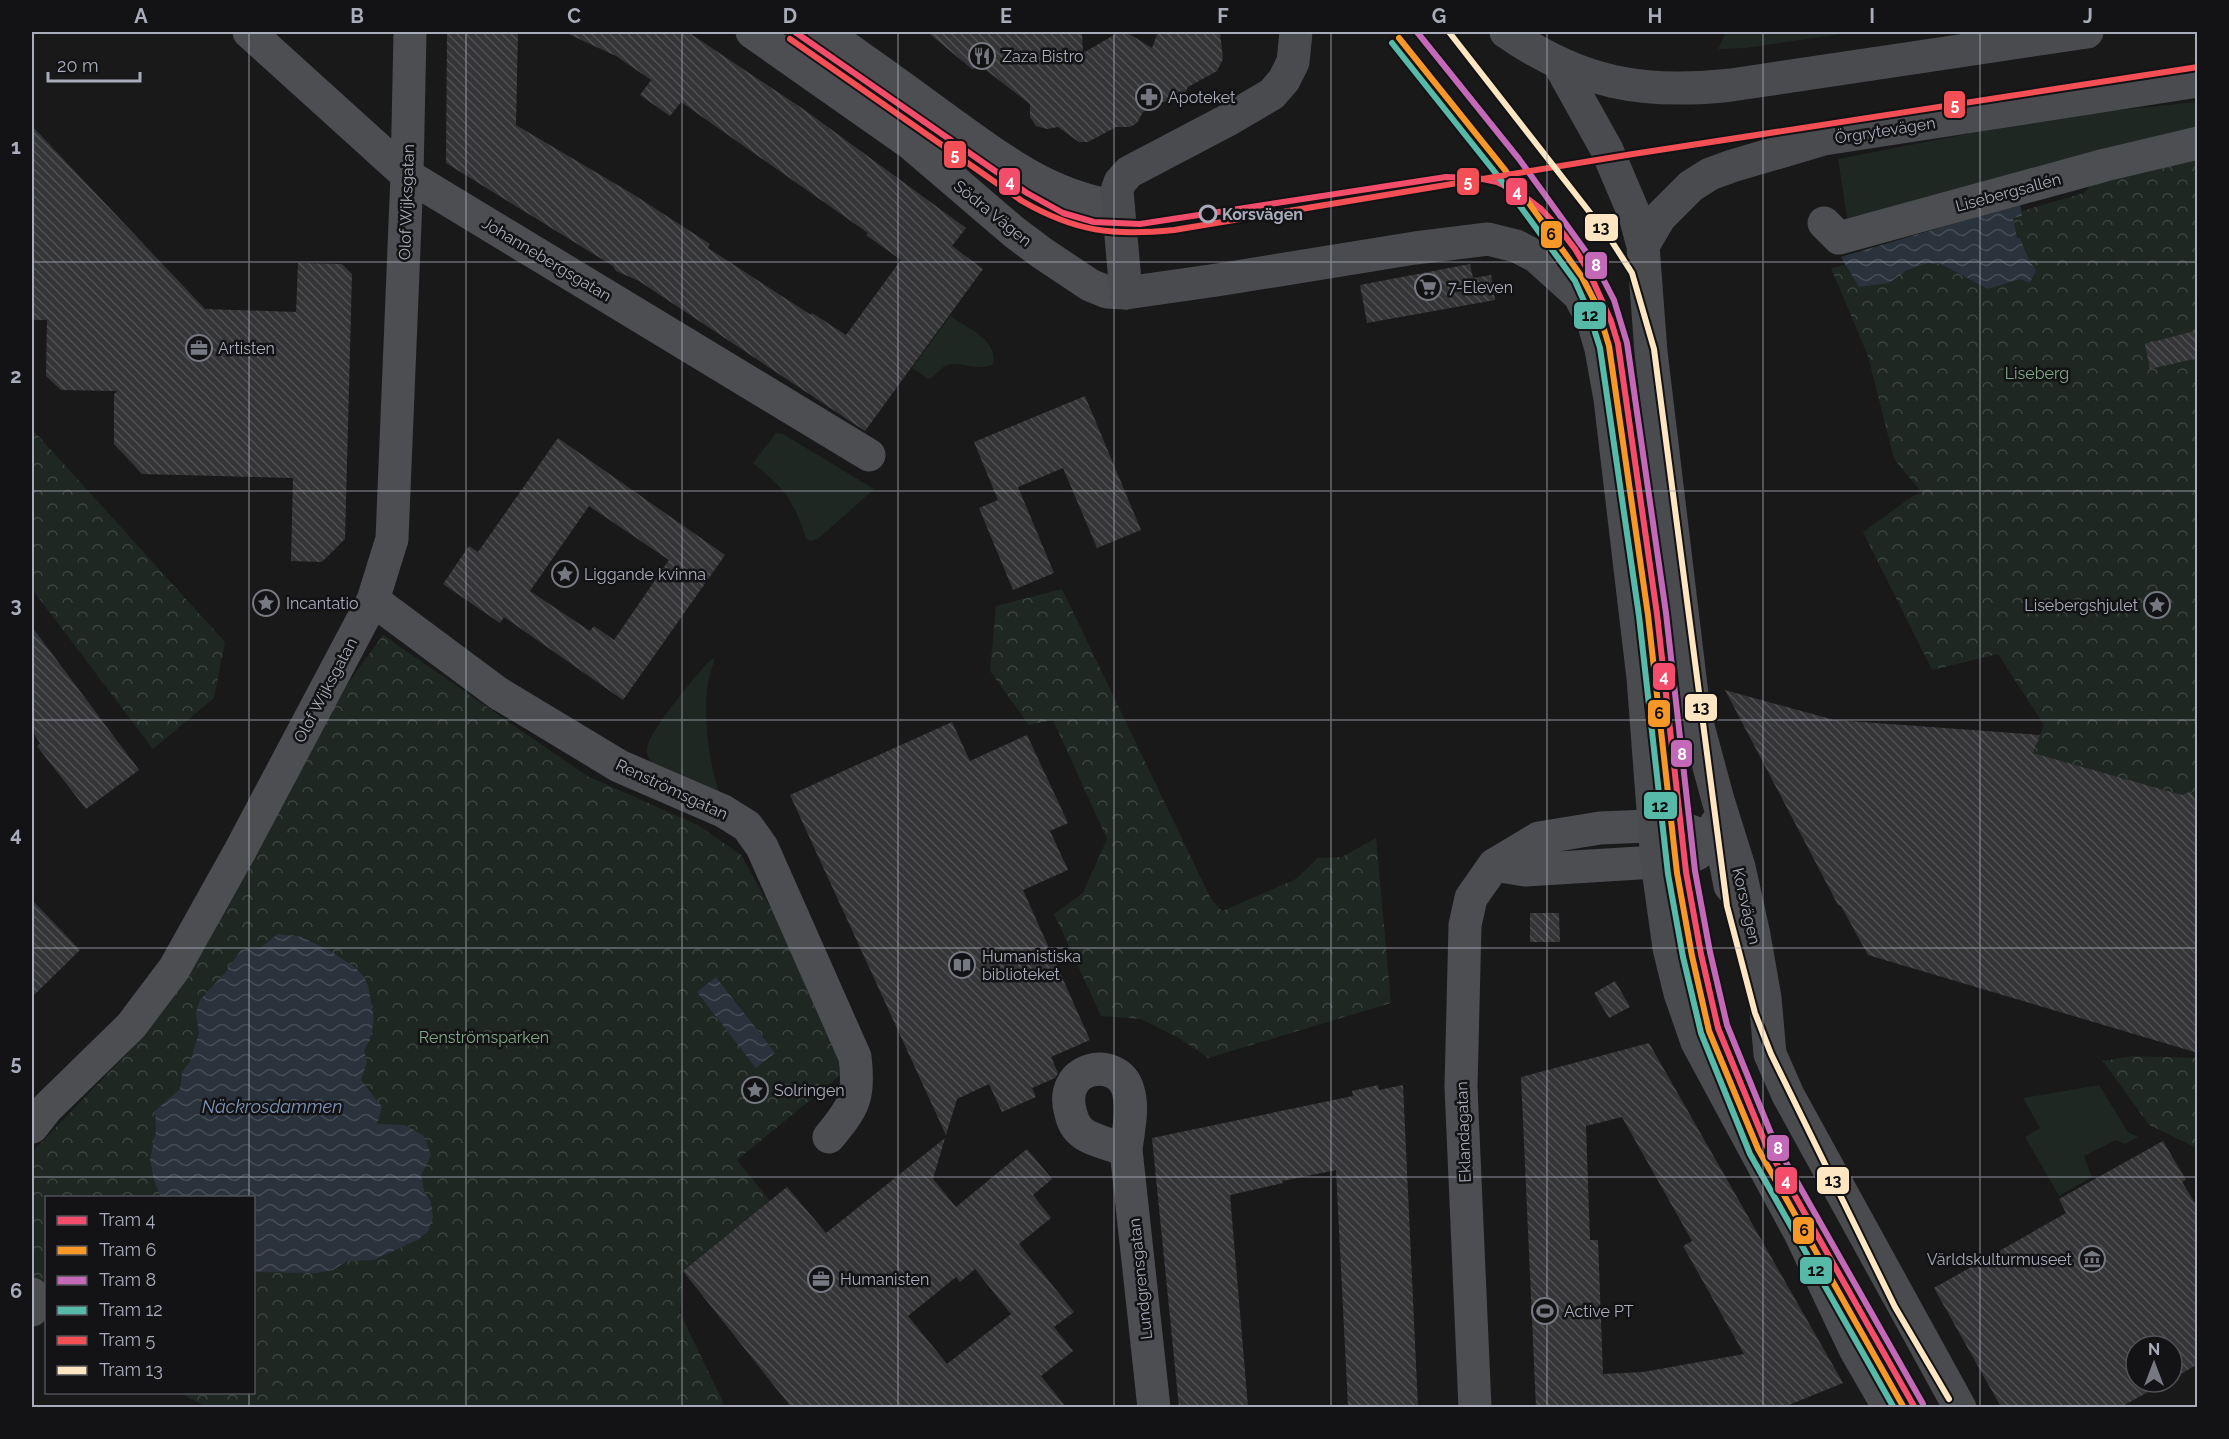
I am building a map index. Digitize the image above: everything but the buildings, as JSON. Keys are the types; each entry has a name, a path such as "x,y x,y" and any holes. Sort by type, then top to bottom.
{"main road":[{"path":"1513,37 1559,64 1610,81 1676,89 1704,88 2087,32"},
{"path":"1294,47 1284,80 1263,101 1129,172 1120,182 1118,207 1126,293 1415,248 1488,239 1516,246 1537,256 1579,295 1593,321 1610,399 1649,745 1657,862 1669,948 1680,993 1697,1042 1800,1233 1855,1349 1889,1407"},
{"name":"Korsvägen","path":"1559,64 1607,150 1635,216 1643,246 1651,352 1694,711 1739,867 1765,998 1770,1054 1788,1095 1960,1407"},
{"name":"Örgrytevägen","path":"1643,246 1660,217 1691,186 1710,174 1732,166 1824,139 2198,81"}],"street":[{"name":"Johannebergsgatan","path":"249,32 407,175 869,455"},
{"name":"Olof Wijksgatan","path":"32,1127 47,1108 131,1026 174,969 240,851 373,600 392,539 407,175 410,32"},
{"name":"Södra Vägen","path":"752,32 910,143 1042,253 1076,276 1107,292 1126,293"},
{"path":"824,32 998,157 1044,185 1091,203 1118,207"},
{"name":"Lisebergsallén","path":"1824,223 1839,238 2105,165 2198,143"},
{"name":"Renströmsgatan","path":"373,600 498,693 619,766 723,811 747,826 762,848 855,1057 858,1081 850,1111 830,1137"},
{"path":"1494,865 1525,870 1672,861 1696,854 1716,834 1718,800"},
{"name":"Eklandagatan","path":"1475,1407 1461,1097 1461,1017 1465,925 1471,898 1494,865 1539,838 1600,828 1654,827 1682,828 1710,839"},
{"path":"1710,839 1725,860 1741,937 1752,1010 1770,1054"},
{"name":"Lundgrensgatan","path":"1126,1150 1154,1407"},
{"path":"32,1294 32,1310"}],"green space":[{"path":"1726,32 1856,32 1746,48 1718,49"},
{"path":"2197,102 2197,129 1848,224 1838,159 2060,116"},
{"name":"Liseberg","path":"2197,157 2197,807 2190,791 2182,795 2033,753 2044,725 1998,654 1932,670 1863,532 1913,496 1922,493 1894,459 1868,356 1831,268 1845,265 1841,257 2020,204 2022,211 2084,193 2093,183"},
{"path":"950,316 986,341 994,355 993,364 979,367 949,365 928,379 912,368"},
{"path":"32,429 225,642 214,698 153,749 32,589"},
{"path":"776,433 783,434 874,489 818,539 810,541 806,538 787,496 753,463"},
{"path":"1062,589 1211,899 1222,911 1296,879 1318,858 1342,857 1376,838 1391,1003 1208,1058 1179,1038 1141,1019 1101,1016 1054,914 1083,893 1107,839 1053,720 1029,725 990,671 996,606"},
{"name":"Renströmsparken","path":"383,635 587,776 698,825 741,855 785,934 840,1055 842,1074 737,1160 770,1201 683,1271 680,1313 723,1402 722,1407 206,1407 182,1394 255,1394 255,1196 45,1196 45,1296 32,1279 33,1151 145,1035 321,721"},
{"path":"715,658 709,678 706,716 712,767 719,792 655,765 647,751 664,717 685,689 711,659"},
{"path":"2133,1056 2197,1058 2197,1148 2149,1125 2103,1061"},
{"path":"2099,1085 2128,1132 2138,1137 2125,1144 2116,1140 2084,1156 2092,1177 2059,1196 2025,1137 2040,1128 2023,1098"}],"water":[{"path":"2020,204 2022,216 2013,218 2017,238 2020,238 2036,270 2030,283 2020,279 1988,289 1941,264 1928,263 1907,270 1889,283 1859,287 1841,257"},
{"name":"Näckrosdammen","path":"278,934 302,937 355,967 364,977 368,986 374,1019 370,1040 364,1050 367,1062 361,1080 382,1107 377,1124 405,1125 424,1136 431,1155 421,1176 425,1194 431,1201 433,1217 428,1231 419,1239 374,1260 347,1261 333,1270 316,1273 255,1272 255,1196 161,1196 154,1181 150,1159 156,1131 155,1111 180,1089 182,1072 190,1062 199,1033 196,1013 200,1000 224,974 241,950 260,948"},
{"path":"716,977 775,1053 756,1068 697,992"}],"tram line":[{"name":"4","path":"795,32 1027,193 1063,213 1094,222 1140,224 1446,177 1478,178 1497,182 1520,193 1541,209 1559,228 1589,272 1611,321 1618,344 1657,614 1686,872 1718,1028 1766,1145 1915,1408"},
{"name":"8","path":"1417,32 1519,159 1597,267 1614,300 1627,343 1666,613 1695,871 1727,1025 1774,1141 1923,1404"},
{"name":"13","path":"1449,32 1609,237 1632,273 1654,349 1727,906 1755,1013 1771,1054 1895,1307 1949,1399"},
{"name":"6","path":"1399,38 1505,170 1582,277 1597,306 1609,346 1648,615 1677,873 1709,1031 1758,1149 1904,1408"},
{"name":"5","path":"790,39 1022,201 1060,219 1113,232 1174,230 1633,154 2198,67"},
{"name":"12","path":"1392,43 1498,176 1575,281 1588,310 1600,348 1639,616 1668,874 1683,957 1701,1033 1750,1154 1894,1408"}],"place":[{"name":"Zaza Bistro","path":"982,56"},
{"name":"Apoteket","path":"1149,97"},
{"name":"Korsvägen","path":"1208,214"},
{"name":"7-Eleven","path":"1428,287"},
{"name":"Artisten","path":"199,348"},
{"name":"Liggande kvinna","path":"565,574"},
{"name":"Incantatio","path":"266,603"},
{"name":"Lisebergshjulet","path":"2157,605"},
{"name":"Humanistiska biblioteket","path":"962,965"},
{"name":"Solringen","path":"755,1090"},
{"name":"Världskulturmuseet","path":"2092,1259"},
{"name":"Humanisten","path":"821,1279"},
{"name":"Active PT","path":"1545,1311"}]}
